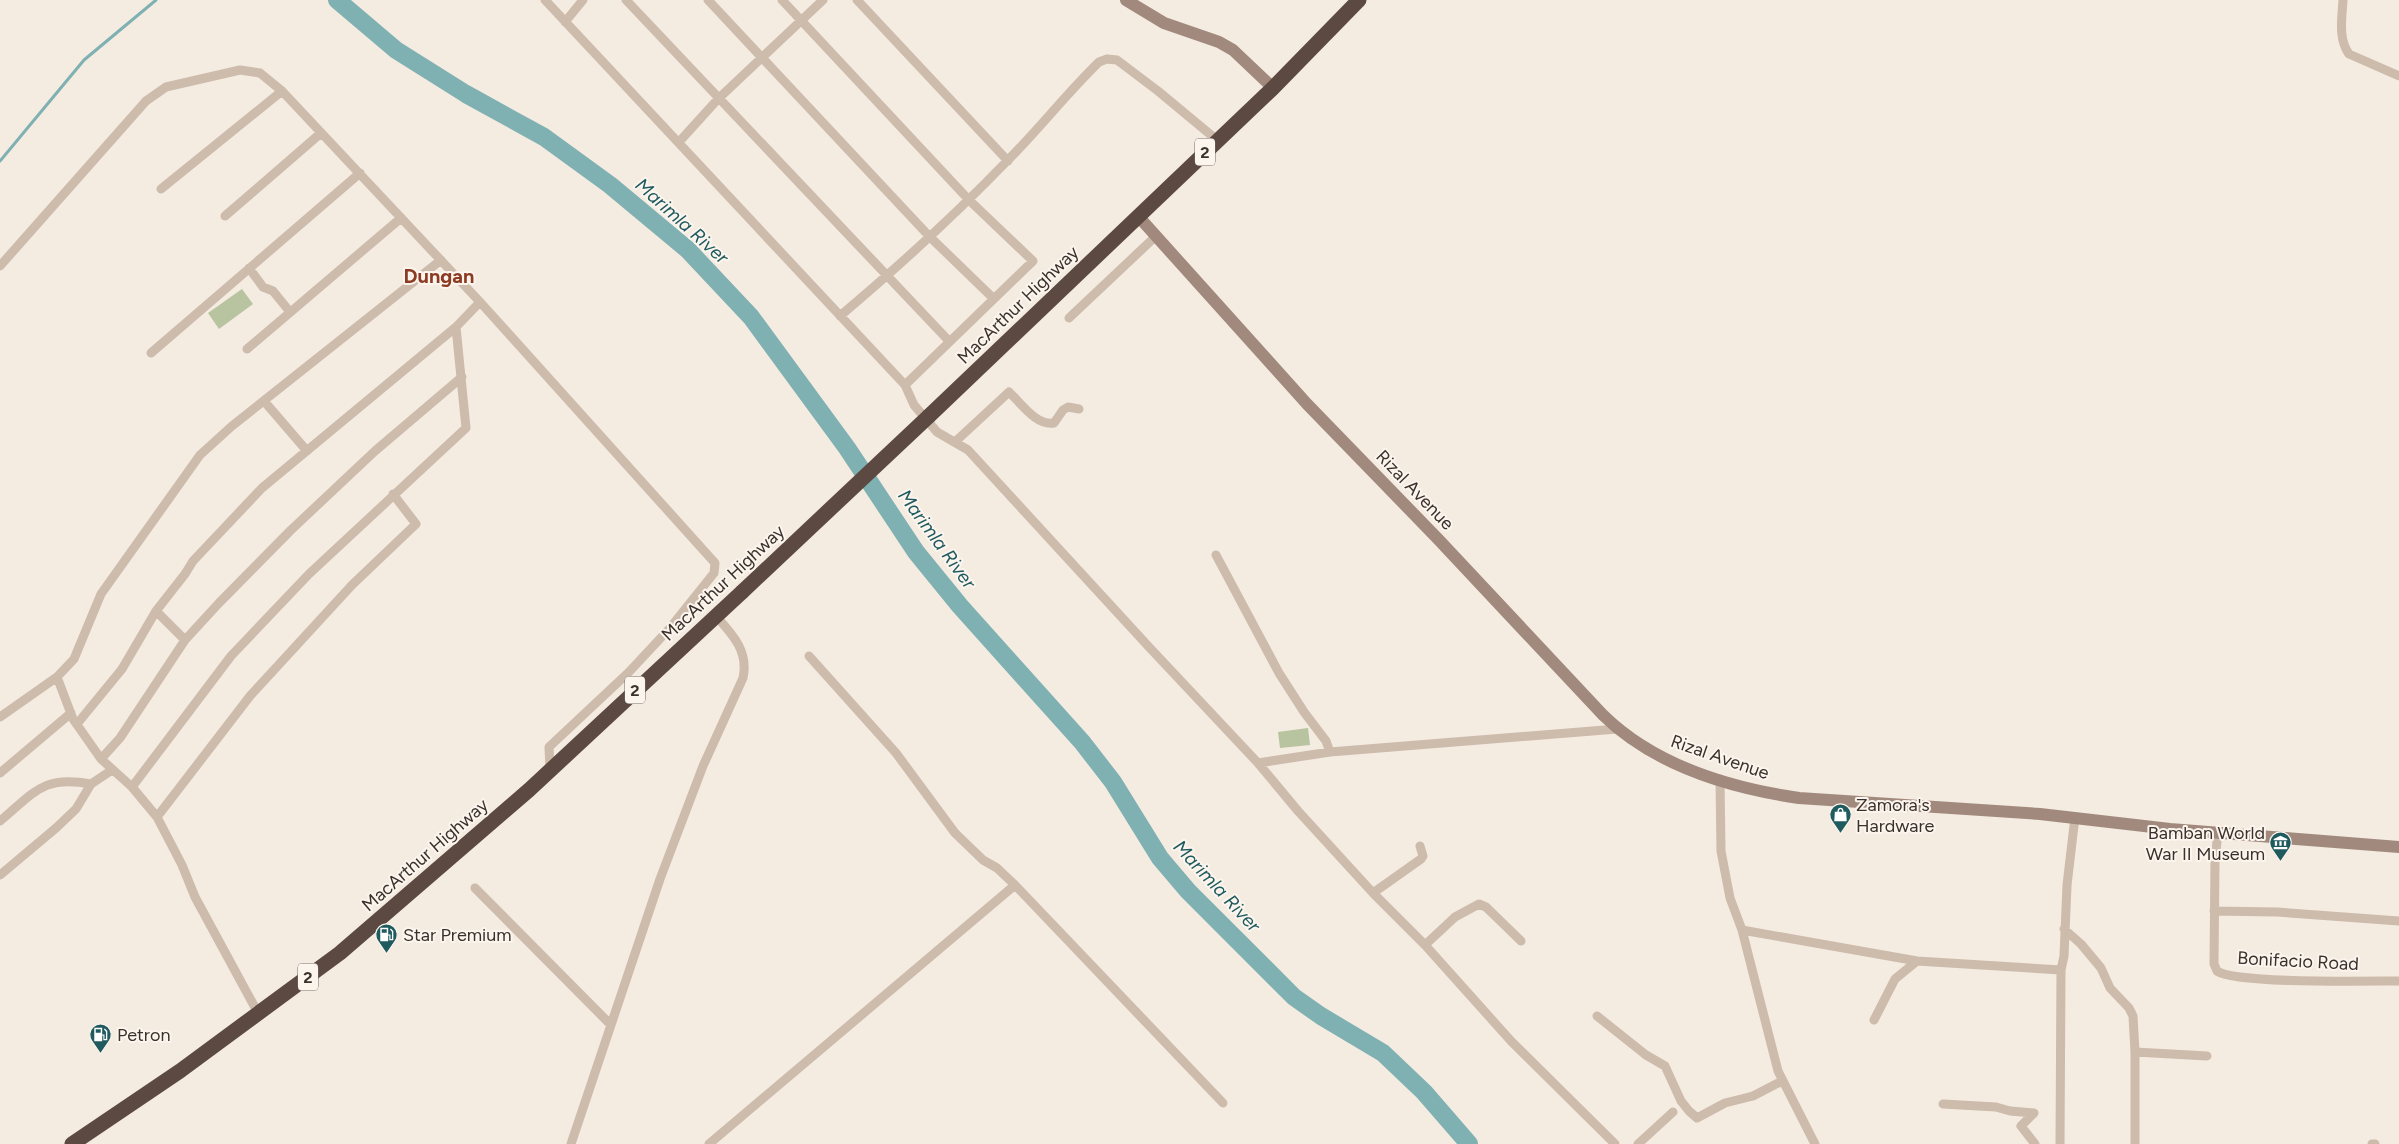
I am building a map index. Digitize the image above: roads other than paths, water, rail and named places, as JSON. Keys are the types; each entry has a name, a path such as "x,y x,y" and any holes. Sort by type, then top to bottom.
{"highway":[{"name":"MacArthur Highway","path":"72,1144 157,1087 340,953 550,770 929,416 1273,88 1360,0"}],"street":[{"path":"545,0 905,385 914,405 938,432 956,441 968,450 991,474 1258,763 1298,811 1373,893 1425,945 1512,1041 1615,1144"},
{"path":"565,22 583,0"},
{"path":"626,0 948,340"},
{"path":"708,0 929,236 993,298"},
{"path":"782,0 969,200 1033,261 948,340 905,385"},
{"path":"678,142 718,99 823,0"},
{"path":"857,0 1008,161"},
{"path":"1126,0 1164,23 1226,46 1244,59 1273,88"},
{"path":"2343,0 2344,47 2349,54 2399,76"},
{"path":"840,316 888,275 969,200 1008,161 1098,62 1107,58 1117,60 1218,140"},
{"path":"0,266 146,101 166,87 240,70 260,73 282,91 480,302 717,567 670,628 629,672 549,747 550,770"},
{"path":"161,190 282,91"},
{"path":"225,216 321,134"},
{"path":"151,353 360,173"},
{"name":"Rizal Avenue","path":"1138,216 1307,404 1617,729 1670,761 1720,780 1799,798 2075,817 2170,829 2399,847"},
{"path":"247,349 401,218"},
{"path":"1069,318 1156,236"},
{"path":"0,717 57,677 74,659 101,594 200,455 232,426 441,260"},
{"path":"249,268 263,287 273,291 290,312"},
{"path":"77,724 122,669 156,611 186,574 193,561 262,488 456,327 480,302"},
{"path":"132,787 231,656 309,574 466,428 456,327"},
{"path":"101,759 120,738 185,640 291,530 375,451 462,378"},
{"path":"956,441 1009,392 1038,420 1047,424 1054,423 1068,407 1080,409"},
{"path":"264,401 307,451"},
{"path":"156,817 250,696 352,585 416,524 393,494"},
{"path":"1216,555 1279,674 1326,741 1330,752"},
{"path":"156,611 185,640"},
{"path":"571,1144 660,879 703,766 743,678 745,668 741,649 716,616"},
{"path":"808,656 891,748 955,833 983,860 997,868 1015,885 1223,1103"},
{"path":"57,677 71,713 101,759 132,787 156,817 258,1013"},
{"path":"0,773 71,713"},
{"path":"1258,763 1330,752 1617,729"},
{"path":"0,875 76,809 91,784 112,770"},
{"path":"1720,780 1720,822 1724,873 1742,930 1782,1081 1815,1144"},
{"path":"0,821 40,787 54,782 74,781 91,784"},
{"path":"2060,1144 2061,970 2064,956 2064,929 2075,817"},
{"name":"Bonifacio Road","path":"2218,832 2214,911 2214,964 2220,973 2286,980 2399,981"},
{"path":"1373,893 1421,859 1423,856 1420,846"},
{"path":"709,1144 1015,885"},
{"path":"475,888 610,1024"},
{"path":"1425,945 1455,917 1479,904 1486,907 1521,941"},
{"path":"2214,911 2286,913 2399,921"},
{"path":"2064,929 2082,944 2101,968 2110,988 2129,1008 2135,1022 2134,1144"},
{"path":"1742,930 1917,961 2061,970"},
{"path":"1874,1020 1895,979 1917,961"},
{"path":"1596,1016 1646,1055 1665,1066 1681,1101 1694,1116 1702,1116 1725,1103 1753,1096 1782,1081"},
{"path":"2135,1052 2208,1056"},
{"path":"1943,1104 1996,1107 2010,1111 2034,1113 2021,1126 2035,1144"},
{"path":"1638,1144 1673,1112"}],"waterway":[{"path":"0,161 84,60 156,0"},
{"name":"Marimla River","path":"337,0 396,50 466,94 544,137 610,185 688,250 751,317 847,448 916,552 960,606 1082,742 1113,782 1160,858 1188,891 1294,997 1321,1016 1383,1053 1424,1092 1469,1144"}],"place":[{"name":"Zamora's Hardware","path":"1840,834"},
{"name":"Bamban World War II Museum","path":"2281,862"},
{"name":"Star Premium","path":"387,954"},
{"name":"Petron","path":"101,1054"}],"district":[{"name":"Dungan","path":"439,276"}]}
